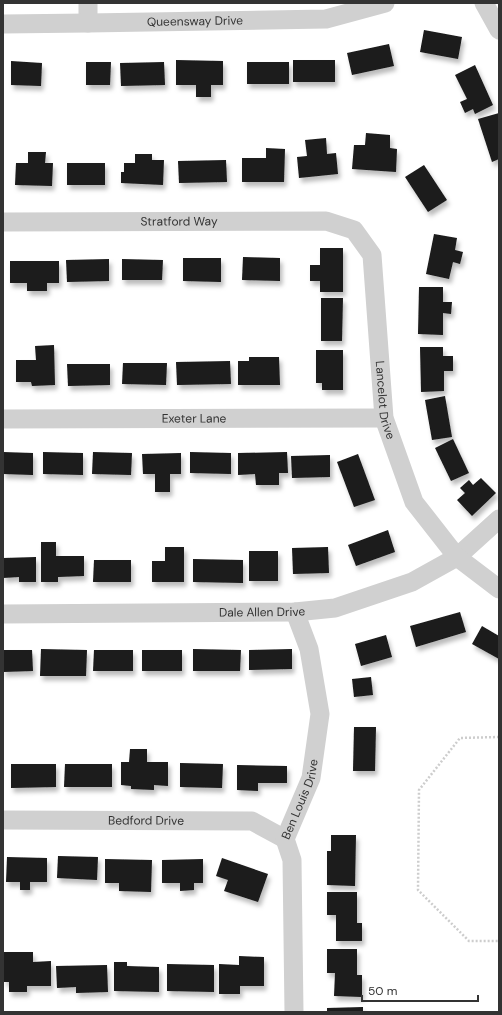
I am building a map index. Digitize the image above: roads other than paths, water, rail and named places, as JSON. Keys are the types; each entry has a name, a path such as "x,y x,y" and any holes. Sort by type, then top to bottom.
{"street":[{"path":"88,3 88,24"},
{"name":"Queensway Drive","path":"3,24 88,24 326,19 385,3"},
{"path":"484,3 499,30"},
{"name":"Stratford Way","path":"3,222 326,221 354,230"},
{"name":"Lancelot Drive","path":"354,230 372,255 384,418 414,502 457,557"},
{"name":"Exeter Lane","path":"3,419 384,418"},
{"name":"Dale Allen Drive","path":"3,614 296,612 335,608 412,582 457,557 499,519"},
{"path":"457,557 499,589"},
{"name":"Ben Louis Drive","path":"294,1012 292,860 285,839 311,778 320,714 309,649 296,612"},
{"name":"Bedford Drive","path":"3,820 252,821 285,839"}]}
